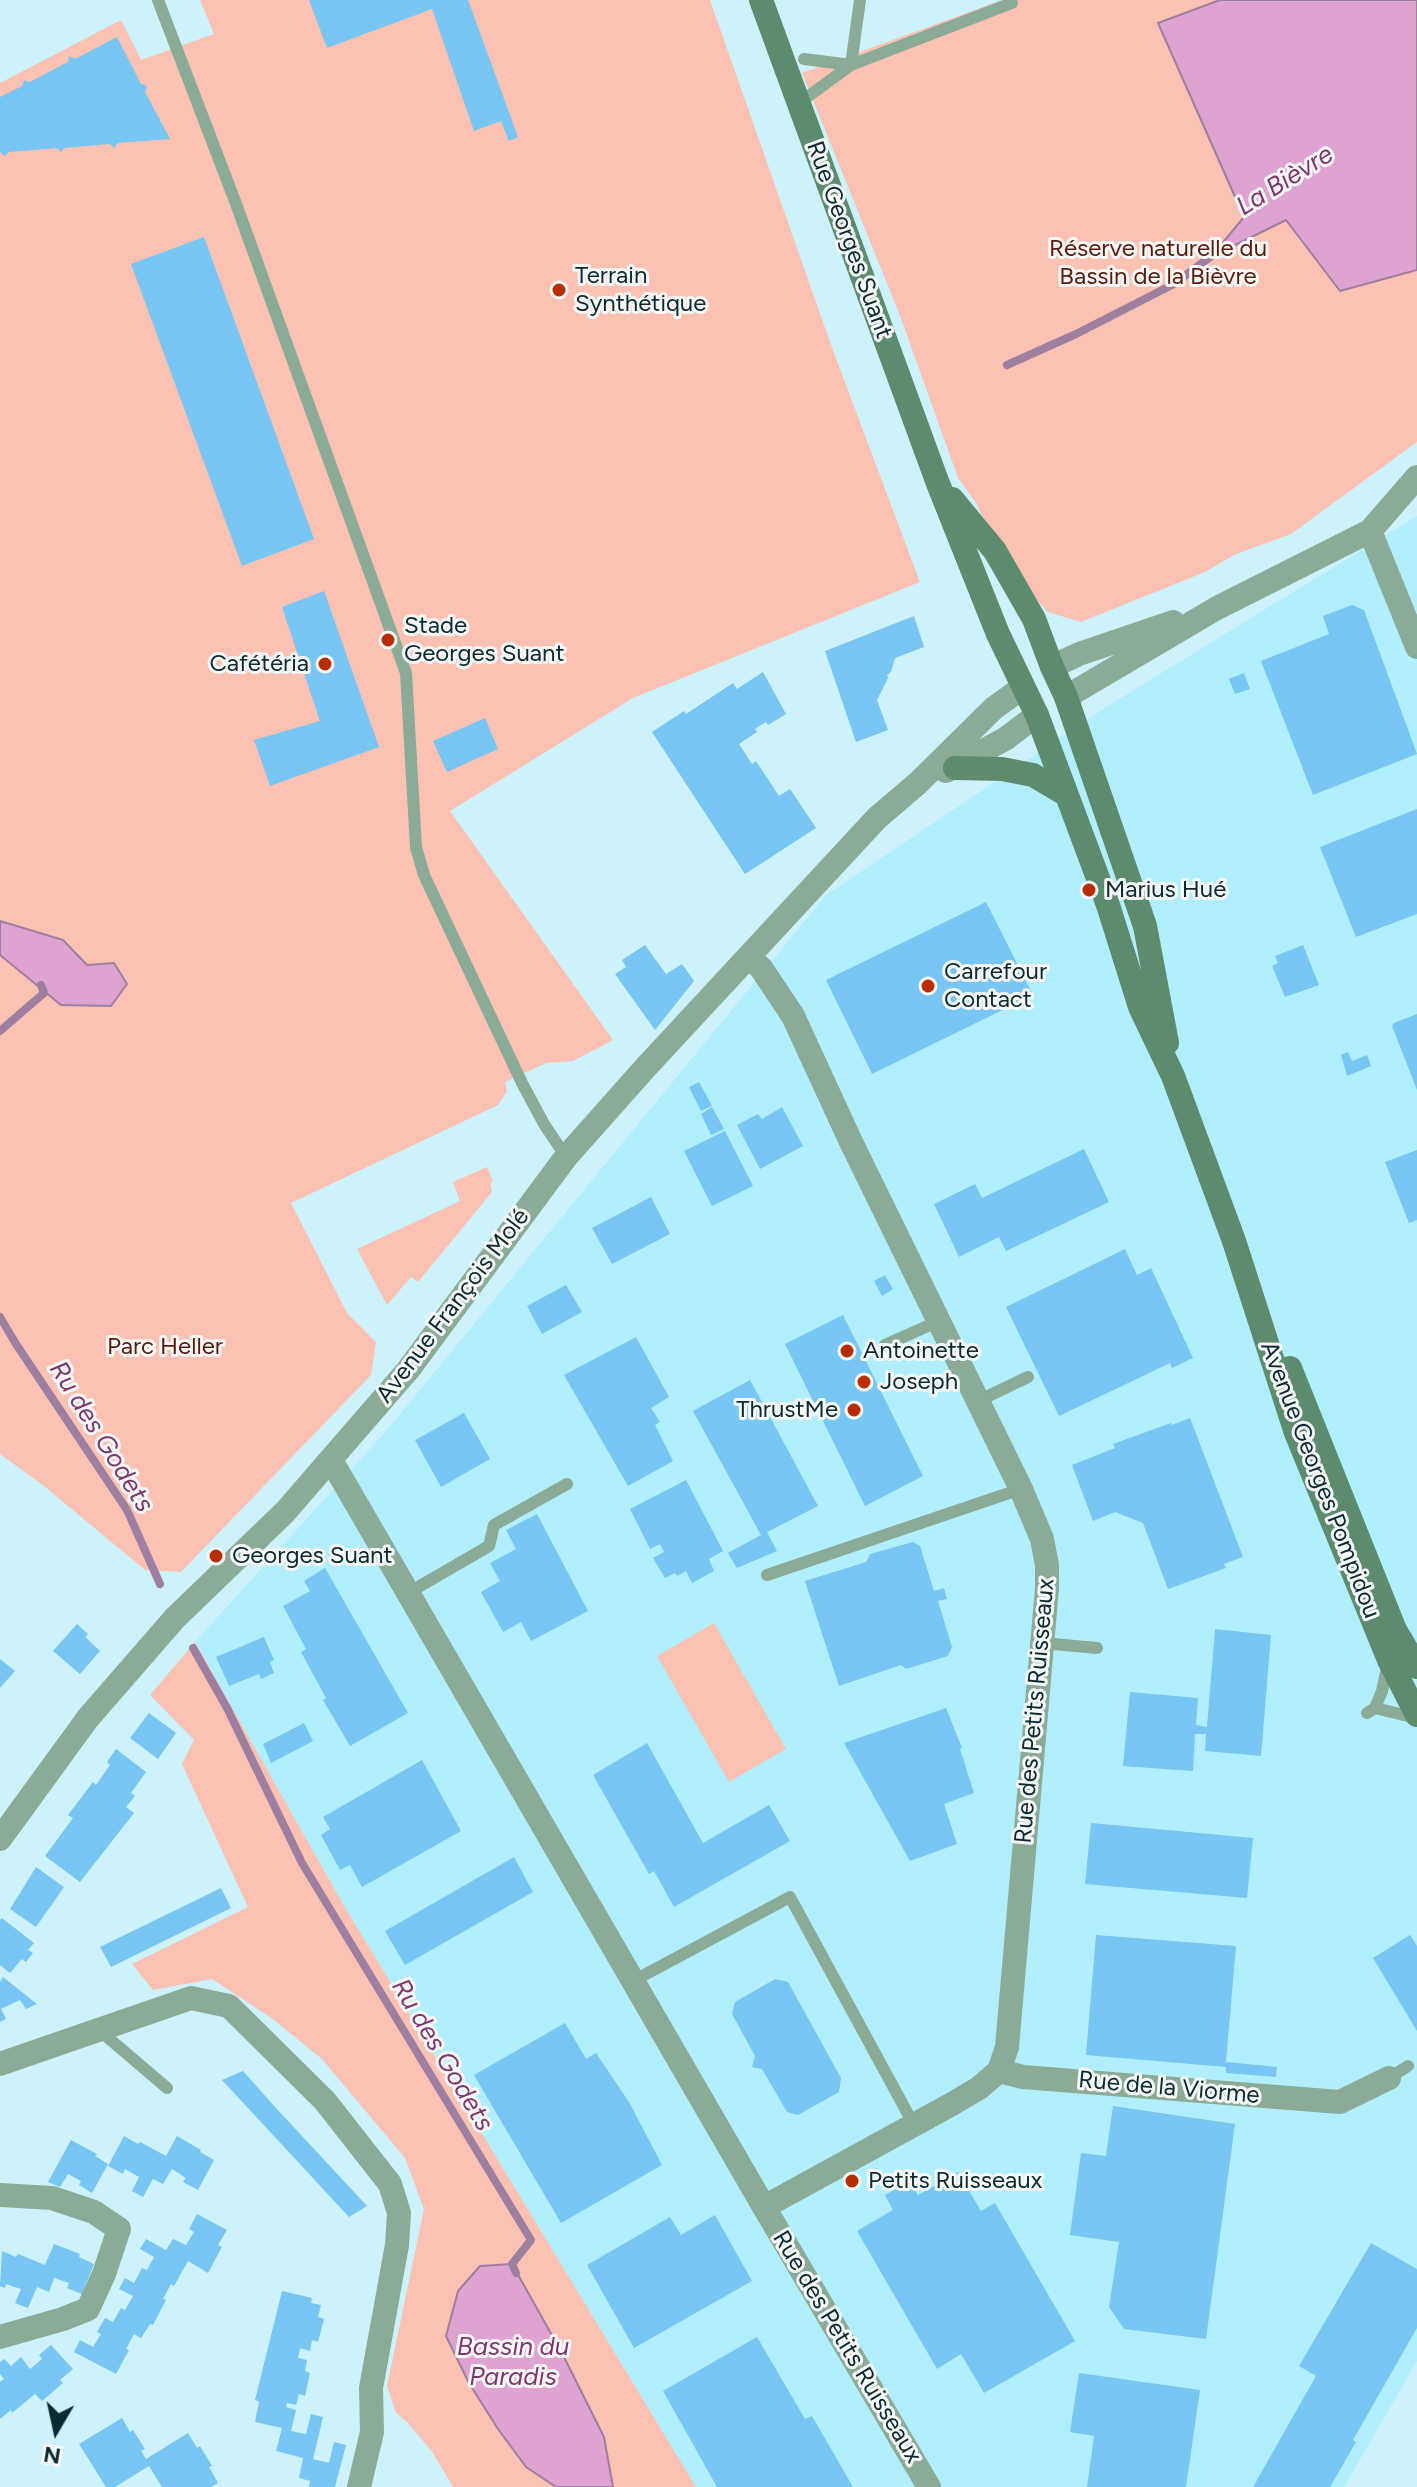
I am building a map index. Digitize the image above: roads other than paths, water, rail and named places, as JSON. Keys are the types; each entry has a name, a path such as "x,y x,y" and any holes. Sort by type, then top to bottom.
{"main road":[{"name":"Rue Georges Suant","path":"761,0 937,481 1022,688"},
{"name":"Rue Georges Suant","path":"937,481 995,551 1034,619 1066,697"},
{"path":"1022,688 1052,667"},
{"name":"Avenue Georges Pompidou","path":"1022,688 1037,715 1108,905 1140,1007 1173,1076 1234,1241 1296,1433 1389,1660 1417,1716"},
{"path":"1037,715 1066,697"},
{"name":"Avenue Georges Pompidou","path":"1066,697 1145,926 1173,1076"},
{"path":"955,768 974,766 1033,775 1065,794"},
{"name":"Avenue Georges Pompidou","path":"1234,1241 1303,1399 1395,1630 1417,1667"}],"street":[{"path":"1066,697 1217,608 1370,531 1417,477"},
{"path":"1370,531 1417,647"},
{"path":"1052,667 1079,654 1217,608"},
{"name":"Avenue François Molé","path":"0,1839 88,1718 175,1618 285,1512 408,1370 566,1157 877,818 918,783 987,714 1022,688"},
{"name":"Avenue François Molé","path":"918,783 955,768 1005,739 1037,715"},
{"name":"Rue des Petits Ruisseaux","path":"749,957 761,968 793,1016 851,1142 1021,1489 1042,1539 1047,1565 1007,2047 999,2071 979,2088 764,2207"},
{"name":"Rue des Petits Ruisseaux","path":"331,1460 929,2487"},
{"path":"0,2064 191,1998 229,2006 325,2101 390,2184 399,2213 397,2245 371,2388 372,2432 359,2487"},
{"name":"Rue de la Viorme","path":"999,2071 1023,2077 1340,2102 1399,2072"},
{"path":"0,2195 52,2198 94,2212 119,2229 88,2309 0,2337"}],"lane":[{"path":"158,0 244,225 406,673 416,847 424,875 522,1083 566,1157"},
{"path":"851,65 860,0"},
{"path":"799,103 851,65 1012,3"},
{"path":"804,59 851,65"},
{"path":"885,1345 939,1321"},
{"path":"978,1401 1028,1377"},
{"path":"408,1593 489,1546 494,1525 567,1484"},
{"path":"767,1575 1021,1489"},
{"path":"1042,1643 1097,1648"},
{"path":"1389,1660 1382,1691 1371,1710 1417,1716"},
{"path":"633,1981 790,1897 914,2125"},
{"path":"99,2030 167,2088"}],"water":[{"path":"1220,0 1417,0 1417,270 1340,291 1286,220 1211,257 1244,217 1158,23"},
{"path":"0,921 63,940 87,965 114,963 127,984 111,1006 61,1005 0,955"},
{"name":"Bassin du Paradis","path":"512,2264 604,2437 613,2487 556,2487 526,2467 469,2383 446,2336 458,2291 480,2266"}],"waterway":[{"name":"La Bièvre","path":"1007,365 1174,284 1218,251"},
{"name":"Ru des Godets","path":"0,1031 44,993 41,985"},
{"name":"Ru des Godets","path":"0,1317 127,1510 160,1584"},
{"name":"Ru des Godets","path":"193,1648 227,1708 302,1863 531,2240 512,2264 516,2273"}],"place":[{"name":"Terrain Synthétique","path":"559,290"},
{"name":"Stade Georges Suant","path":"388,640"},
{"name":"Cafétéria","path":"325,664"},
{"name":"Marius Hué","path":"1089,890"},
{"name":"Carrefour Contact","path":"928,986"},
{"name":"Antoinette","path":"847,1351"},
{"name":"Joseph","path":"864,1382"},
{"name":"ThrustMe","path":"854,1410"},
{"name":"Georges Suant","path":"216,1556"},
{"name":"Petits Ruisseaux","path":"852,2181"}],"park label":[{"name":"Réserve naturelle du Bassin de la Bièvre","path":"1158,263"},
{"name":"Parc Heller","path":"165,1347"}]}
